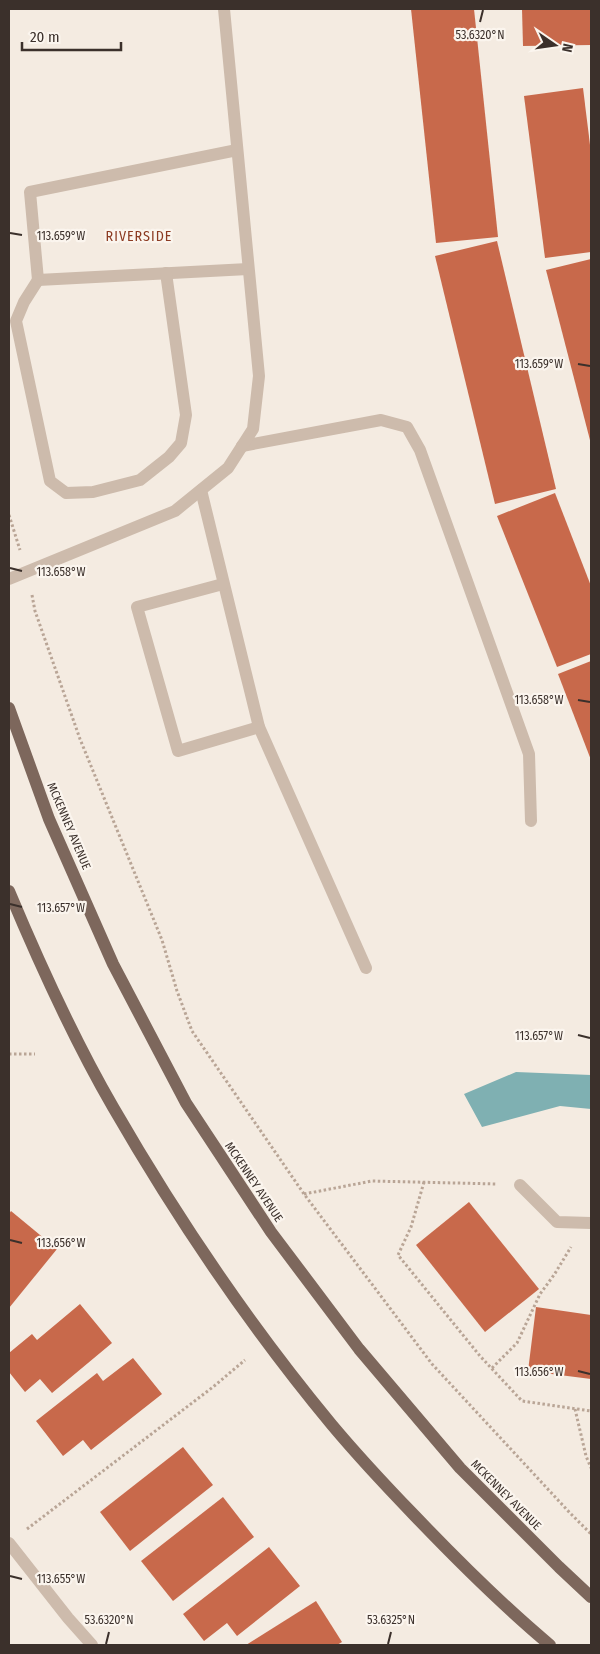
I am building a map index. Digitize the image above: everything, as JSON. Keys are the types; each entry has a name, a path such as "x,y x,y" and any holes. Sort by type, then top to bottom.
{"main road":[{"name":"MCKENNEY AVENUE","path":"9,708 49,819 109,955 186,1103 271,1232 360,1349 460,1468 591,1597"},
{"path":"9,891 68,1021 113,1107 198,1246 286,1367 333,1426 445,1548 494,1596 550,1645"}],"street":[{"path":"9,579 175,511 228,468 253,429 258,376 224,9"},
{"path":"166,273 186,415 181,443 169,457 140,480 93,492 66,493 50,481 16,320 24,302 38,280 30,192 237,150"},
{"path":"38,280 248,269"},
{"path":"242,446 380,420 407,427 420,450 529,754 531,821"},
{"path":"200,490 260,727 366,968"},
{"path":"223,584 137,607 178,751 260,727"},
{"path":"520,1185 557,1222 588,1223"},
{"path":"10,1544 68,1618 92,1645"}],"path":[{"path":"35,611 80,740 162,940 192,1031 304,1194 432,1364 570,1514 591,1534"},
{"path":"9,1054 35,1054"},
{"path":"304,1194 372,1181 520,1185"},
{"path":"424,1182 411,1227 398,1255 492,1368 522,1401 591,1411"},
{"path":"492,1368 517,1343 540,1294 588,1223"},
{"path":"10,1544 30,1526 206,1393 245,1360"},
{"path":"575,1409 586,1456 591,1468"}],"water":[{"path":"516,1072 591,1075 591,1109 560,1106 482,1127 464,1094"}],"building":[{"path":"411,9 474,9 498,237 436,243"},
{"path":"522,9 591,9 591,45 523,46"},
{"path":"583,88 591,153 591,252 545,258 524,96"},
{"path":"497,241 556,489 495,504 435,256"},
{"path":"591,259 591,444 546,270"},
{"path":"555,493 591,586 591,654 557,667 497,516"},
{"path":"591,661 591,760 558,674"},
{"path":"469,1202 539,1289 485,1332 416,1245"},
{"path":"11,1211 57,1249 9,1308 9,1214"},
{"path":"80,1304 112,1343 52,1393 40,1379 25,1392 9,1372 9,1353 32,1334 37,1340"},
{"path":"536,1307 591,1315 591,1379 528,1371"},
{"path":"133,1358 162,1394 91,1450 83,1440 63,1456 36,1421 97,1373 103,1381"},
{"path":"183,1447 213,1485 130,1551 100,1512"},
{"path":"223,1497 254,1537 173,1601 141,1561"},
{"path":"269,1547 300,1586 237,1636 227,1623 204,1641 183,1614"},
{"path":"316,1601 342,1642 337,1645 246,1645"}],"district":[{"name":"RIVERSIDE","path":"139,236"}]}
